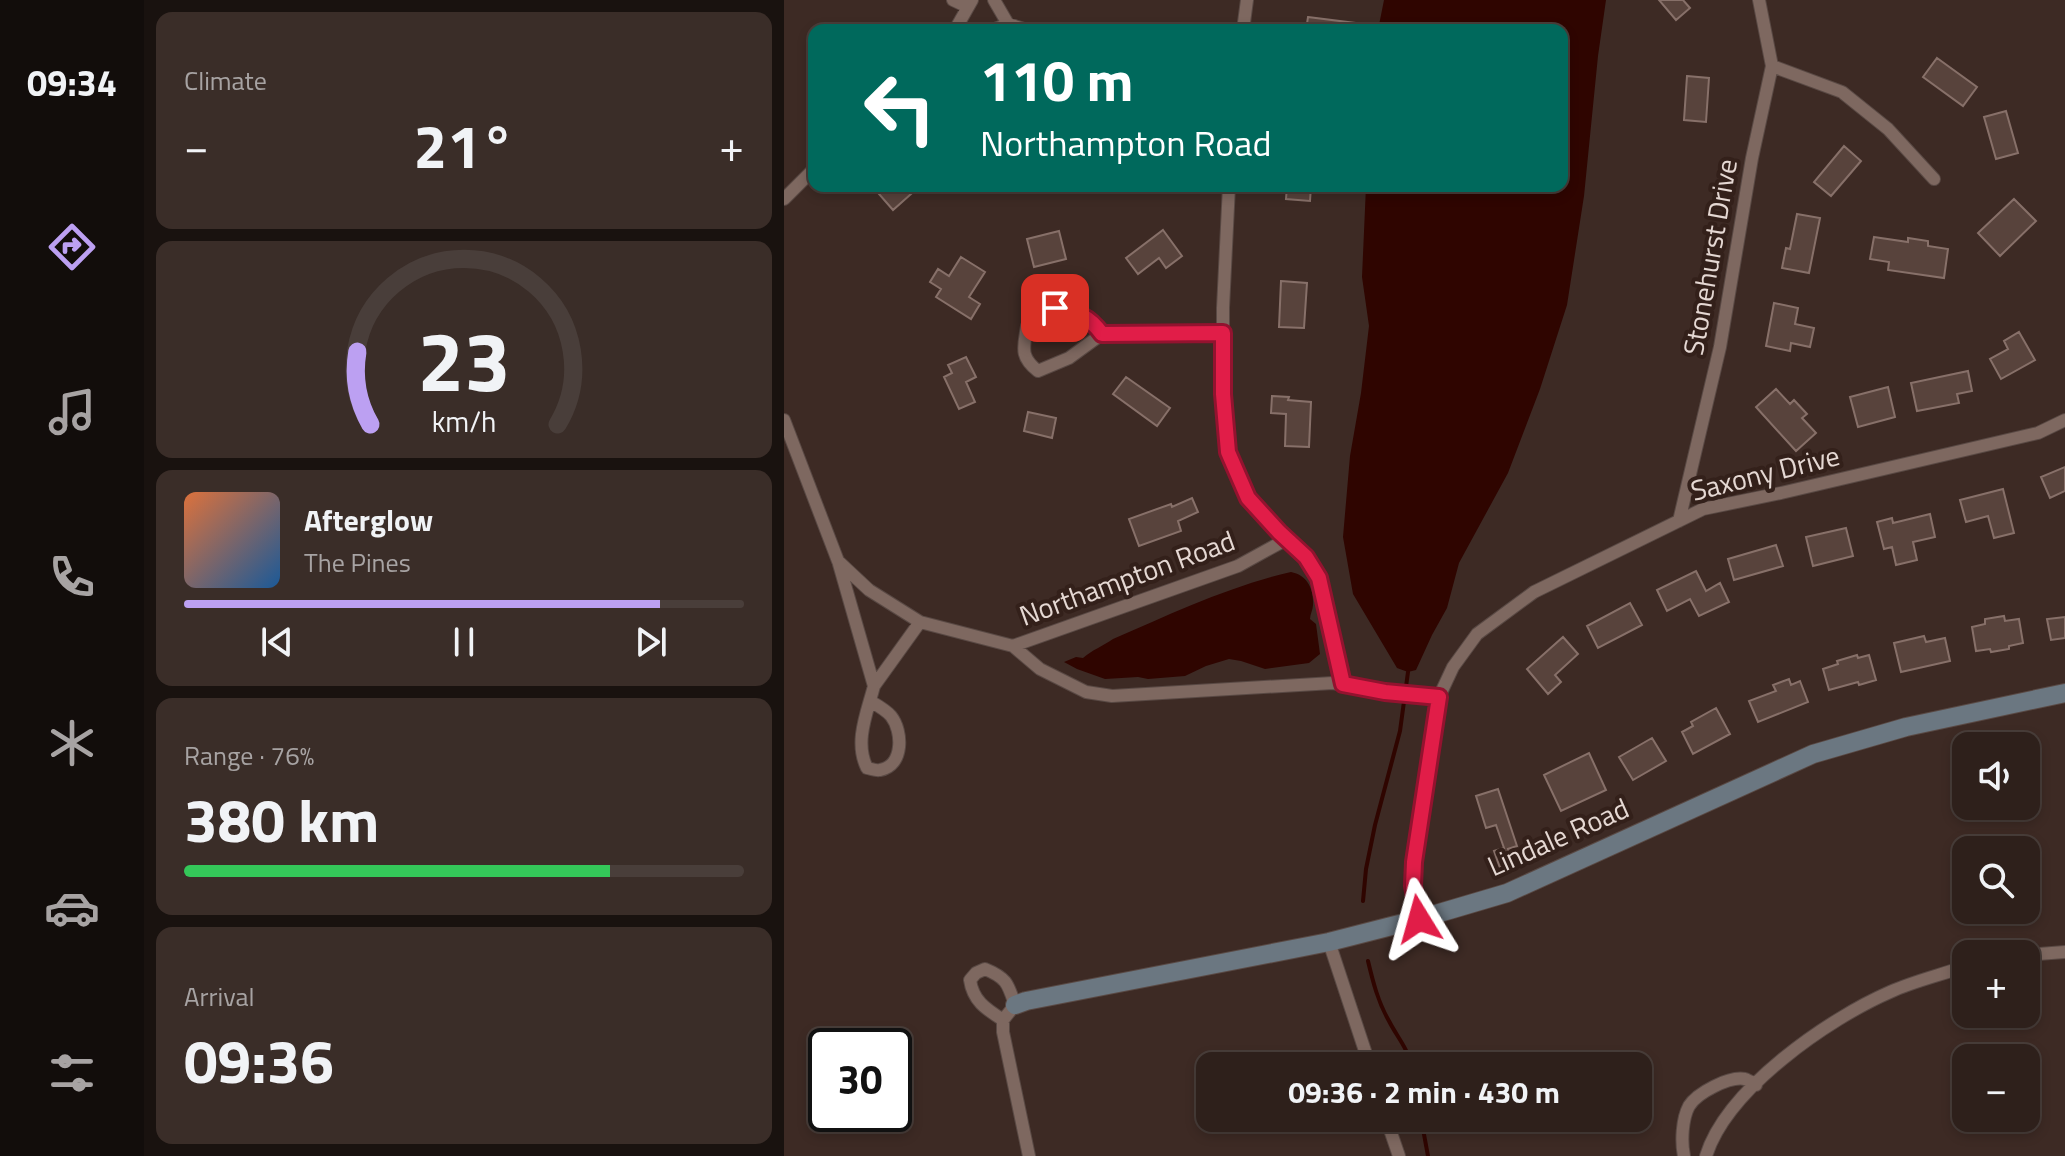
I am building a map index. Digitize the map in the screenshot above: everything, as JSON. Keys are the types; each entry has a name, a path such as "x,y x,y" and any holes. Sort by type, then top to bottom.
{"street":[{"path":"953,0 970,4 958,24"},
{"path":"994,0 1008,24"},
{"path":"1244,24 1247,0"},
{"name":"Stonehurst Drive","path":"1679,521 1720,347 1752,158 1772,66 1759,0"},
{"path":"1772,66 1842,92 1888,129 1934,179"},
{"path":"784,199 808,175"},
{"path":"1229,192 1223,333 1223,394 1228,452 1248,498 1306,557 1319,578 1343,684"},
{"path":"1102,334 1092,320 1055,308 1027,326 1023,353 1029,364 1038,371 1069,358 1102,334 1223,333"},
{"name":"Northampton Road","path":"784,420 838,561 874,686"},
{"name":"Saxony Drive","path":"1439,697 1453,667 1477,634 1534,592 1703,509 2038,433 2065,420"},
{"name":"Northampton Road","path":"1013,646 1238,566 1287,539"},
{"name":"Northampton Road","path":"838,561 869,590 920,622 1013,646 1040,669 1086,692 1112,696 1333,683 1439,697"},
{"path":"870,701 892,717 899,733 900,749 892,764 880,770 867,768 860,743 870,701 874,686 920,622"},
{"name":"Lindale Road","path":"1015,1005 1329,942 1507,893 1813,754 1906,727 2065,693"},
{"path":"1419,919 1413,886 1414,862 1439,697"},
{"path":"1329,942 1365,1052"},
{"path":"2040,954 2065,952"},
{"path":"1003,1020 980,1004 972,991 970,980 976,973 985,969 998,974 1008,983 1015,1005 1003,1020 1003,1032 1029,1156"},
{"path":"1706,1156 1733,1107 1776,1064 1828,1025 1891,991 1952,971"},
{"path":"1684,1156 1680,1140 1689,1107 1708,1089 1733,1080 1745,1078 1756,1085"},
{"path":"1391,1132 1399,1156"}],"shaded area":[{"path":"1384,0 1606,0 1584,196 1567,305 1508,473 1459,563 1447,608 1416,670 1408,672 1397,668 1353,594 1343,537 1350,456 1369,326 1362,277 1366,192 1568,192 1568,24 1379,24"},
{"path":"1291,572 1305,580 1312,594 1310,619 1316,624 1320,654 1309,663 1265,669 1229,659 1185,676 1105,679 1064,662 1076,657 1083,658 1113,639 1201,601"}],"building":[{"path":"1659,0 1683,0 1690,8 1676,20"},
{"path":"1308,17 1355,23 1355,24 1307,24"},
{"path":"1937,58 1977,87 1963,106 1923,77"},
{"path":"1687,76 1709,78 1706,122 1684,120"},
{"path":"2006,111 2018,153 1996,159 1984,117"},
{"path":"1844,146 1861,161 1831,196 1814,182"},
{"path":"877,192 913,192 893,210"},
{"path":"1287,192 1311,192 1310,201 1286,199"},
{"path":"2014,199 2036,221 2000,256 1978,233"},
{"path":"1797,214 1820,218 1809,273 1782,268 1786,248 1790,249"},
{"path":"1163,230 1182,256 1166,268 1159,258 1138,274 1126,258"},
{"path":"1059,231 1066,259 1034,267 1027,239"},
{"path":"1874,237 1908,242 1908,238 1928,241 1928,246 1948,249 1944,278 1888,270 1889,262 1870,259"},
{"path":"961,257 985,272 969,297 980,304 971,319 936,297 941,289 930,282 938,269 949,276"},
{"path":"1281,281 1307,283 1304,328 1279,327"},
{"path":"1774,303 1798,308 1795,324 1814,328 1810,347 1791,343 1790,351 1766,346"},
{"path":"2019,332 2035,360 2001,379 1990,359 2008,349 2004,341"},
{"path":"966,357 976,377 966,382 975,402 959,409 944,377 952,373 948,365"},
{"path":"1968,371 1972,391 1957,394 1959,403 1917,411 1911,383"},
{"path":"1126,377 1170,408 1157,426 1113,394"},
{"path":"1888,387 1895,417 1858,427 1850,397"},
{"path":"1776,389 1790,404 1794,400 1807,414 1802,418 1816,433 1796,451 1756,407"},
{"path":"1272,396 1311,402 1309,447 1285,446 1286,414 1271,413"},
{"path":"1028,412 1056,418 1052,438 1024,431"},
{"path":"2065,467 2065,491 2050,498 2041,477"},
{"path":"2003,489 2014,533 1994,538 1988,516 1966,522 1960,500"},
{"path":"1192,498 1198,512 1178,521 1181,531 1139,546 1129,519"},
{"path":"1930,514 1935,537 1913,542 1917,560 1896,565 1892,547 1884,549 1877,522 1892,518 1893,523"},
{"path":"1846,528 1853,556 1813,566 1806,537"},
{"path":"1776,545 1783,566 1734,580 1728,559"},
{"path":"1696,571 1706,591 1720,583 1729,602 1699,616 1690,599 1667,611 1657,590"},
{"path":"1630,603 1642,625 1598,648 1587,626"},
{"path":"2004,616 2005,621 2019,619 2023,643 2009,646 2009,649 1976,651 1972,627 1985,624 1985,619"},
{"path":"2065,617 2065,638 2051,640 2047,619"},
{"path":"1924,636 1926,642 1945,638 1950,661 1901,672 1894,643"},
{"path":"1563,637 1578,654 1555,675 1561,682 1548,694 1527,669"},
{"path":"1857,655 1858,658 1869,655 1876,680 1829,690 1823,669"},
{"path":"1789,679 1791,685 1800,681 1808,702 1758,722 1749,701 1776,691 1773,685"},
{"path":"1716,708 1730,734 1693,754 1682,732 1693,726 1691,722"},
{"path":"1652,738 1666,761 1633,780 1619,757"},
{"path":"1589,753 1606,790 1561,811 1544,775"},
{"path":"1498,789 1517,846 1508,849 1513,863 1500,868 1494,851 1504,848 1496,825 1486,828 1476,796"}],"waterway":[{"path":"1363,901 1375,825 1400,731 1408,672"},
{"path":"1368,961 1382,1007 1407,1052"},
{"path":"1424,1132 1428,1156"}],"route":[{"path":"1055,308 1092,320 1102,334 1223,333 1223,394 1228,452 1248,498 1306,557 1319,578 1343,684 1439,697 1414,862 1413,886 1419,919"}]}
